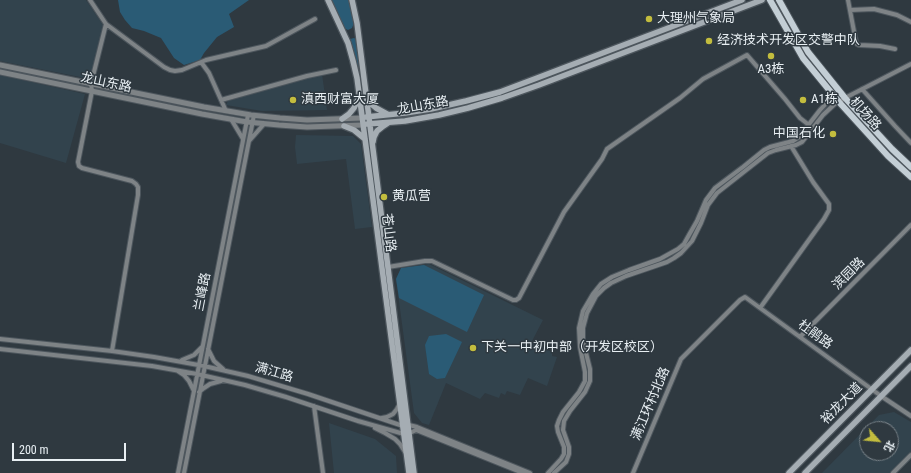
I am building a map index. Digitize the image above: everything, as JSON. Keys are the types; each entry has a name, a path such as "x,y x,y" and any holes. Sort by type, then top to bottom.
{"main road":[{"name":"苍山路","path":"328,0 350,50 356,72 362,118 366,124 372,147 388,267 406,426 414,473"},
{"name":"苍山路","path":"352,0 357,23 368,117 365,139 400,403 406,426"},
{"name":"龙山东路","path":"362,118 437,108 500,92 742,0"},
{"name":"龙山东路","path":"366,124 410,120 439,115 502,98 753,2 762,0"},
{"name":"机场路","path":"770,0 803,58 838,102 888,156 911,177"},
{"name":"机场路","path":"779,0 808,52 845,98 892,149 911,167"},
{"path":"342,119 354,108 359,95"},
{"path":"366,96 370,103 376,108 383,113 392,115"},
{"path":"372,147 377,131 390,122"},
{"path":"344,126 354,130 365,139"},
{"name":"裕龙大道","path":"789,473 911,350"},
{"name":"裕龙大道","path":"805,473 911,366"},
{"name":"苍山路","path":"407,433 406,455 409,473"}],"street":[{"path":"90,0 106,24 164,67 175,71 201,62 266,46 315,19"},
{"path":"848,0 857,44 895,49"},
{"path":"850,10 874,9 897,15 911,22"},
{"path":"106,24 91,84 92,91 78,165 87,170 132,181 137,185 138,190 112,351"},
{"path":"388,267 422,261 432,261 513,300 516,300 519,298 564,212 602,159 607,149 680,98 704,79 747,55 800,118 809,125"},
{"path":"201,62 209,73 226,111"},
{"path":"604,284 667,262 678,256 692,240 708,205 712,198 719,192 768,153 799,144 823,116 838,102 911,64"},
{"name":"龙山东路","path":"0,65 251,115 296,119 362,118"},
{"path":"222,100 306,76 336,70"},
{"name":"龙山东路","path":"0,72 231,119 264,124 307,127 366,124"},
{"path":"862,89 911,143"},
{"path":"548,473 564,454 564,447 558,432 558,423 561,415 585,382 586,373 583,337 584,319 604,284 619,274 660,259 678,250 690,235 706,200 715,188 764,150 797,139 820,110 834,96"},
{"name":"兰峰路","path":"184,473 248,141 251,115"},
{"path":"231,119 243,139"},
{"name":"兰峰路","path":"178,473 243,139 250,122"},
{"path":"248,141 264,124"},
{"path":"760,308 824,219 830,208 829,204 813,182 791,146"},
{"name":"滨园路","path":"800,337 911,225"},
{"name":"杜鹃路","path":"745,297 881,396 911,416"},
{"name":"满江环村北路","path":"633,473 681,359 740,300 745,297"},
{"name":"满江路","path":"0,339 112,351 179,361 260,379 406,426 417,427 530,473"},
{"path":"179,361 191,357 203,346"},
{"path":"208,347 210,355 217,364 231,372"},
{"name":"满江路","path":"0,349 127,363 176,370 228,381 270,392 358,421 407,433 416,430 523,473"},
{"path":"554,473 566,462 569,456 570,449 563,432 563,424 567,414 583,395 590,379 590,373 585,358"},
{"path":"176,370 187,378 194,391"},
{"path":"199,393 213,383 228,381"},
{"path":"380,418 387,417 392,414 400,403"},
{"path":"314,406 323,473"},
{"path":"358,421 392,437 400,444 406,455"},
{"path":"893,473 911,455"}],"shaded area":[{"path":"0,0 86,0 103,25 90,79 0,61"},
{"path":"118,0 249,0 229,14 234,27 217,37 200,60 184,65 174,58 161,38 132,28 120,12"},
{"path":"331,0 350,0 354,23 352,28 348,30 344,28"},
{"path":"350,39 356,39 364,95 362,95 350,41"},
{"name":"滇西财富大厦","path":"322,74 327,110 262,111 226,105 228,101 293,81"},
{"path":"0,75 85,94 66,163 0,143"},
{"path":"296,135 353,136 361,144 372,227 355,229 346,159 297,164 295,147"},
{"name":"下关一中初中部（开发区校区）","path":"429,264 543,320 531,343 552,352 552,356 557,357 547,386 528,378 520,395 507,391 505,395 501,393 499,398 485,393 480,399 446,383 429,425 422,423 414,413 396,279 401,268"},
{"path":"424,265 484,295 467,332 399,298 396,279 401,268"},
{"path":"446,334 462,342 445,378 437,379 429,374 425,345 429,336"},
{"path":"894,412 911,422 911,452 890,473 822,473 859,435 859,461 899,461 899,421 873,421 879,415"},
{"path":"329,423 375,439 396,456 397,473 334,473"}],"place":[{"name":"大理州气象局","path":"649,19"},
{"name":"经济技术开发区交警中队","path":"709,41"},
{"name":"A3栋","path":"771,56"},
{"name":"滇西财富大厦","path":"293,100"},
{"name":"A1栋","path":"803,100"},
{"name":"中国石化","path":"833,134"},
{"name":"黄瓜营","path":"384,197"},
{"name":"下关一中初中部（开发区校区）","path":"473,348"}]}
